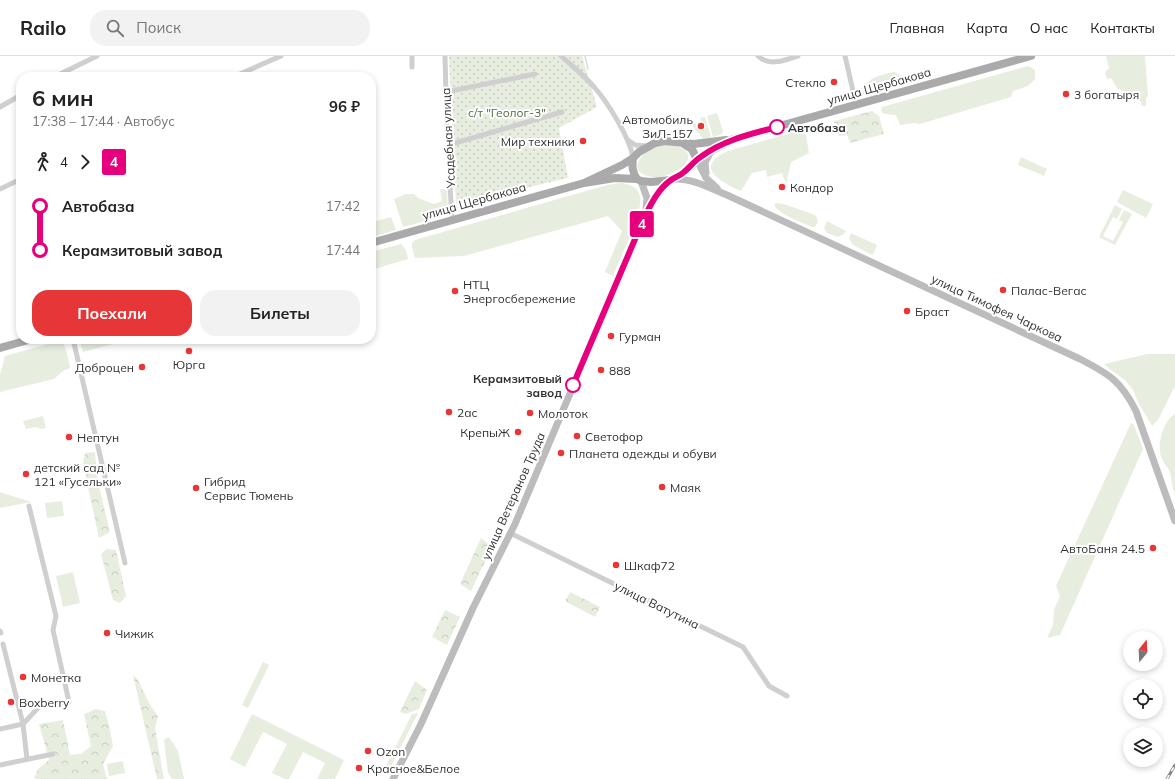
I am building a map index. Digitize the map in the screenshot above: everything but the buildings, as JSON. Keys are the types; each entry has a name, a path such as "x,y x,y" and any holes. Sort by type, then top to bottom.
{"main road":[{"name":"улица Щербакова","path":"733,139 1031,56"},
{"path":"584,182 612,171 633,158 647,146 665,141 694,144 733,139"},
{"path":"644,218 654,199 672,179 685,172 697,160 712,150 733,139"},
{"path":"681,143 692,149 706,178 727,195"},
{"path":"706,178 705,162 712,150"},
{"path":"633,158 633,174 639,180 647,198 647,207 644,218"},
{"path":"584,182 615,178 659,182 672,179 687,179 727,195"},
{"name":"улица Щербакова","path":"376,242 584,182"},
{"name":"улица Тимофея Чаркова","path":"727,195 1080,359 1110,375 1129,397 1136,411 1175,521"},
{"name":"улица Ветеранов Труда","path":"393,779 421,724 473,608 510,534 644,218"},
{"path":"0,348 16,344"}],"street":[{"path":"64,72 97,56"},
{"path":"244,72 281,56"},
{"path":"412,56 412,68"},
{"name":"Усадебная улица","path":"445,56 452,220"},
{"path":"561,56 595,88 627,139 632,150 633,158"},
{"path":"758,56 763,61 776,62 798,56"},
{"path":"844,56 856,104"},
{"path":"446,92 535,74"},
{"path":"0,107 16,98"},
{"path":"448,145 562,112"},
{"path":"627,139 635,145 647,146"},
{"path":"0,189 16,181"},
{"path":"74,344 125,563"},
{"path":"0,729 24,724 39,707 69,702 53,630 56,616 29,506"},
{"name":"улица Ватутина","path":"510,534 742,647 769,686 788,696"},
{"path":"3,644 24,724 27,759"},
{"path":"0,765 53,754"}],"green space":[{"name":"с/т \"Геолог-3\"","path":"449,56 582,56 597,107 559,128 568,178 456,204"},
{"path":"1106,56 1145,56 1148,96 1146,98 1146,106 1142,106 1141,102 1117,88 1111,78 1107,79 1105,72 1109,68"},
{"path":"1028,66 1035,70 1035,79 1028,86 1013,91 1011,97 920,124 914,123 900,125 896,115 884,114 881,110 882,107"},
{"path":"894,72 905,80 905,83 863,95 866,85 873,78"},
{"path":"872,111 879,116 884,134 850,143 847,135 839,136 834,121"},
{"path":"717,113 723,131 722,134 713,137 707,116"},
{"path":"705,117 711,137 703,139 689,121 693,120 700,130 704,129 700,118"},
{"path":"805,129 809,153 791,162 786,184 782,173 767,177 766,170 752,173 741,191 719,179 711,168 712,163 717,157 728,151"},
{"path":"669,145 681,148 687,153 688,158 679,170 662,177 652,177 644,175 640,172 637,168 643,155 654,148"},
{"path":"1021,157 1047,169 1044,176 1018,165"},
{"path":"621,183 630,185 637,190 640,196 640,203 635,224 613,276 605,272 622,231 608,216 464,256 415,258 412,243 415,240 607,185"},
{"path":"440,189 447,189 448,215 403,227 394,199 406,194 414,194 418,198 434,204 442,201"},
{"path":"1123,190 1153,204 1146,218 1117,202"},
{"path":"776,203 784,204 815,215 818,222 815,227 812,227 783,214 775,207"},
{"path":"1115,205 1122,209 1117,219 1113,217 1103,236 1113,241 1123,222 1119,220 1124,210 1132,214 1115,245 1099,237"},
{"path":"391,217 396,230 376,236 376,221"},
{"path":"827,221 846,231 838,237 827,233 824,228"},
{"path":"851,233 877,245 874,253 872,255 853,245 849,238"},
{"path":"401,244 406,250 408,259 376,269 376,251"},
{"path":"48,344 64,344 70,368 63,371 54,379 0,392 0,375 5,356"},
{"path":"81,344 113,344 83,352"},
{"path":"1147,354 1175,354 1175,386 1158,420 1152,426 1139,404 1133,390 1125,380 1104,364"},
{"path":"1175,414 1175,494 1169,471 1160,454 1160,441 1167,422"},
{"path":"43,416 46,428 42,429 35,427 26,429 23,421"},
{"path":"1131,423 1134,425 1143,449 1060,635 1047,638 1053,625 1054,610 1060,596 1056,586"},
{"path":"95,452 97,478 110,532 99,538 83,464 85,453"},
{"path":"0,492 31,502 0,508"},
{"path":"62,501 64,516 47,518 45,503"},
{"path":"481,538 492,547 471,591 460,584"},
{"path":"107,549 116,550 126,596 120,603 113,600 101,554"},
{"path":"73,572 80,603 63,607 56,576"},
{"path":"570,592 600,607 595,617 565,601"},
{"path":"445,610 460,617 447,645 432,637"},
{"path":"263,662 269,665 248,708 242,705"},
{"path":"133,675 138,680 149,703 158,716 155,728 164,779 157,779"},
{"path":"415,681 427,690 419,709 406,714 400,712"},
{"path":"96,709 105,711 113,746 103,764 108,779 34,779 38,769 49,760 39,724 63,720 70,755 81,754 91,746 84,714"},
{"path":"418,713 388,772 384,770 412,714"},
{"path":"252,714 344,760 335,779 317,779 325,763 303,752 289,779 285,779 272,773 287,744 263,732 245,767 230,759"},
{"path":"169,737 178,751 184,779 172,779 168,773 164,740"},
{"path":"123,761 125,773 109,776 107,764"}],"waterway":[{"path":"585,56 588,69"}],"railway":[{"path":"1167,779 1175,765"}],"bus line":[{"name":"4","path":"573,385 598,323 644,218 660,191 671,180 680,176 707,152 733,139 777,127"}],"place":[{"name":"Стекло","path":"834,82"},
{"name":"3 богатыря","path":"1066,94"},
{"name":"Автомобиль ЗиЛ-157","path":"701,126"},
{"name":"Автобаза","path":"777,127"},
{"name":"Мир техники","path":"583,141"},
{"name":"Кондор","path":"782,187"},
{"name":"Палас-Вегас","path":"1003,290"},
{"name":"НТЦ Энергосбережение","path":"455,291"},
{"name":"Браст","path":"907,311"},
{"name":"Гурман","path":"611,336"},
{"name":"Юрга","path":"189,351"},
{"name":"Доброцен","path":"142,367"},
{"name":"888","path":"601,370"},
{"name":"Керамзитовый завод","path":"573,385"},
{"name":"2ас","path":"449,412"},
{"name":"Молоток","path":"530,413"},
{"name":"КрепыЖ","path":"518,432"},
{"name":"Светофор","path":"577,436"},
{"name":"Нептун","path":"69,437"},
{"name":"Планета одежды и обуви","path":"561,453"},
{"name":"детский сад № 121 «Гусельки»","path":"26,474"},
{"name":"Маяк","path":"662,487"},
{"name":"Гибрид Сервис Тюмень","path":"196,488"},
{"name":"АвтоБаня 24.5","path":"1153,548"},
{"name":"Шкаф72","path":"616,565"},
{"name":"Чижик","path":"107,633"},
{"name":"Монетка","path":"23,677"},
{"name":"Boxberry","path":"11,702"},
{"name":"Ozon","path":"368,751"},
{"name":"Красное&Белое","path":"359,768"}]}
